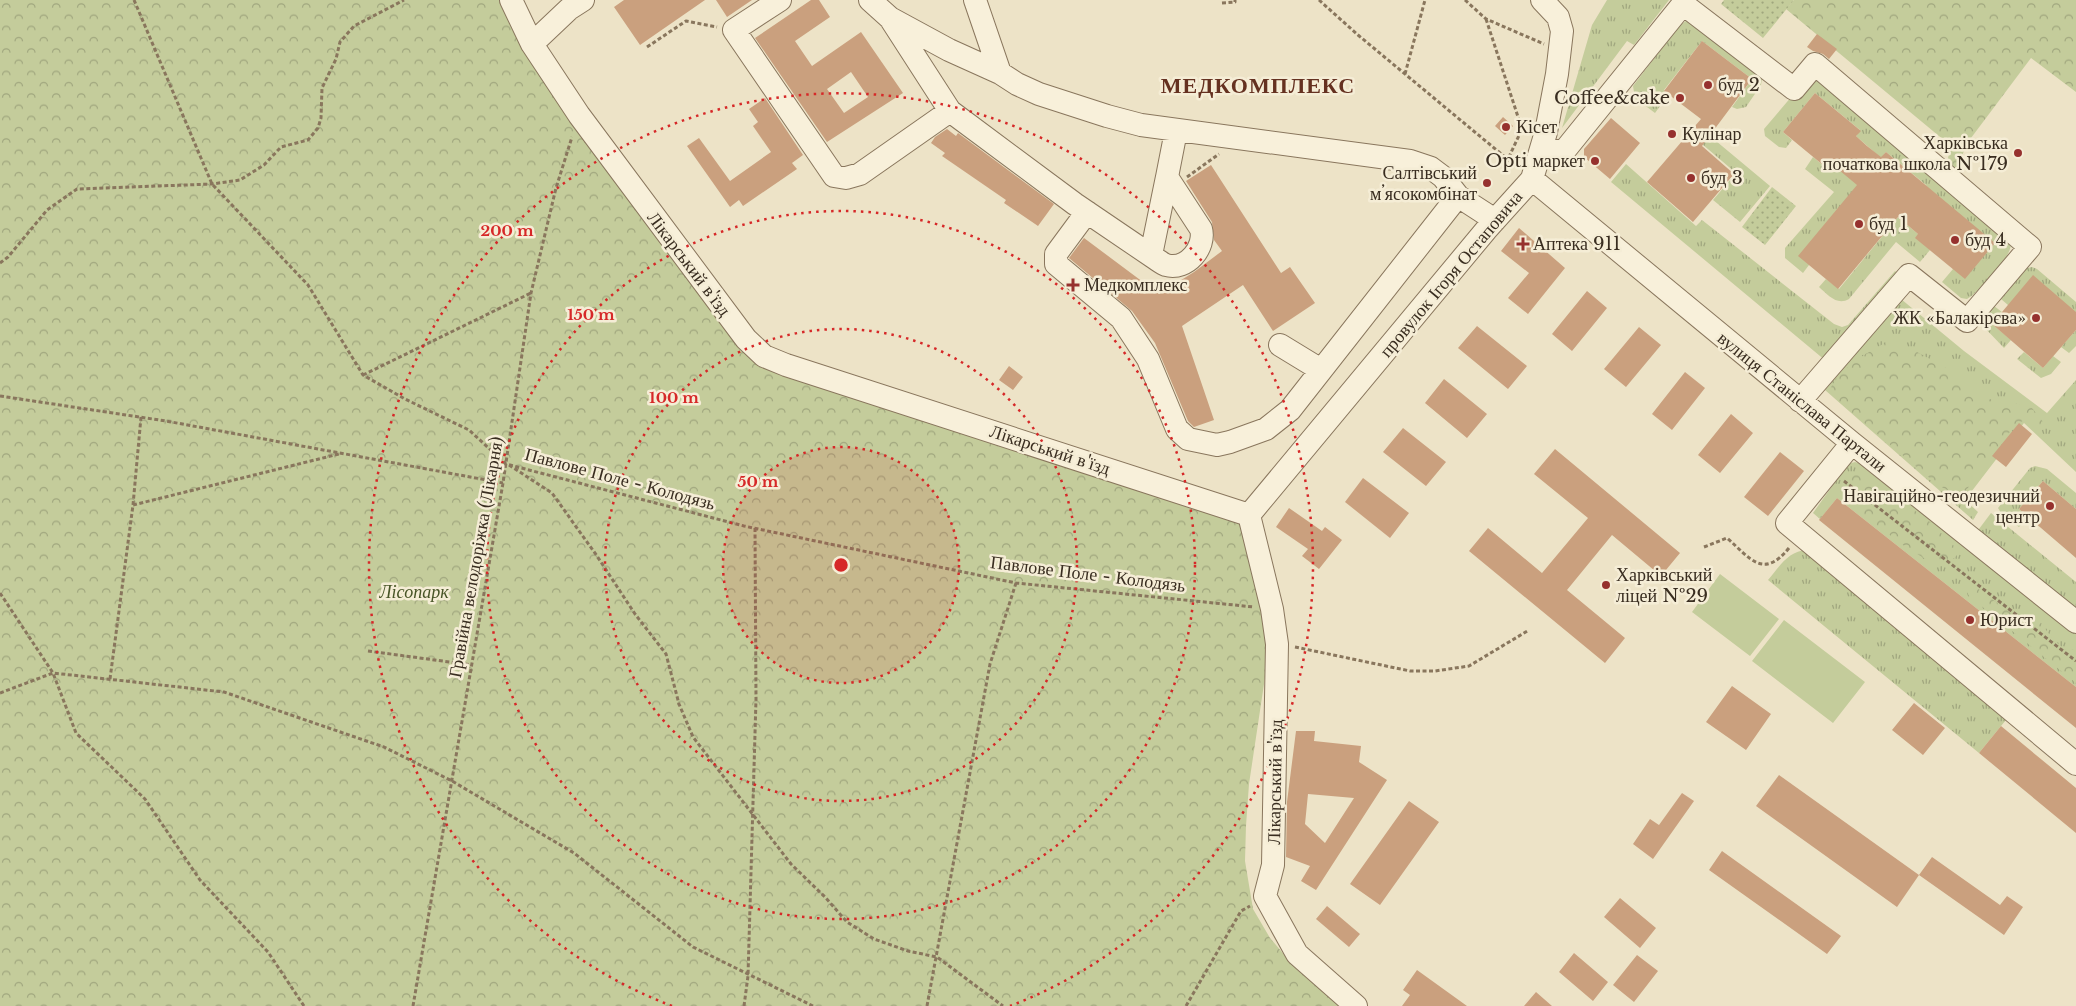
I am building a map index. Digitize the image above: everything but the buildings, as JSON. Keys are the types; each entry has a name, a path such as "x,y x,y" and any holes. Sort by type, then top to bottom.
{"street":[{"name":"Лікарський в'їзд","path":"511,0 532,44 578,115 746,339 764,356 786,365 1249,515 1259,563 1272,609 1277,644 1273,865 1265,896"},
{"path":"532,44 569,9 583,0"},
{"path":"780,0 734,30 834,176 846,178 860,174 950,111"},
{"path":"870,0 890,18 949,50 1000,73 1017,84 1039,94 1141,125 1410,161 1431,168 1443,177 1458,196 1495,220"},
{"path":"975,0 1000,73"},
{"name":"провулок Ігоря Остаповича","path":"1249,515 1495,220 1535,169 1546,132 1560,51 1561,24 1554,11 1542,0"},
{"path":"1535,169 1549,152 1565,150 1683,4 1794,89 1816,64 2030,247 1967,321 1909,275 1800,401"},
{"path":"890,18 950,111 1087,212 1167,265 1178,264 1194,256 1202,240 1201,229 1171,182"},
{"path":"1151,255 1171,182 1176,130"},
{"name":"вулиця Станіслава Партали","path":"1535,169 1800,401 2076,622"},
{"path":"1087,212 1056,254 1056,264 1121,318 1148,359 1176,429 1188,439 1217,445 1266,428 1290,410 1458,196"},
{"path":"1280,345 1321,370"},
{"path":"1852,444 1787,523 2076,764"},
{"path":"1265,896 1297,954 1356,1006"}],"path":[{"name":"Павлове Поле - Колодязь","path":"134,0 212,184 308,285 363,375 405,399 470,430 506,464 755,528 1016,583 1272,609"},
{"path":"0,263 8,257 47,210 77,189 212,184 240,180 264,166 281,147 308,140 318,128 321,118 322,88 336,59 340,42 354,26 404,0"},
{"path":"1222,3 1235,2 1235,0"},
{"path":"1319,0 1501,153"},
{"path":"1405,74 1425,0"},
{"path":"1465,0 1486,19 1560,51"},
{"path":"1486,19 1522,129 1508,159"},
{"path":"647,47 686,21 734,30"},
{"name":"Гравійна велодоріжка (Лікарня)","path":"413,1006 503,483 530,293 556,188 578,115"},
{"path":"1171,182 1226,148"},
{"path":"363,375 530,293"},
{"path":"0,396 141,417 503,483"},
{"path":"110,679 134,505 141,417"},
{"path":"134,505 341,454"},
{"path":"506,464 552,493 597,556 635,614 666,654 679,704 692,737 791,864 825,897 847,922 874,939 908,951 936,957 1003,1006"},
{"path":"1830,470 2076,661"},
{"path":"744,1006 748,976 756,699 755,528"},
{"path":"1704,547 1727,538 1758,563 1769,565 1780,559 1800,534"},
{"path":"927,1006 990,664 1016,583"},
{"path":"0,593 53,673 76,733 145,799 200,880 268,952 304,1006"},
{"path":"1277,644 1410,671 1436,671 1469,666 1529,630"},
{"path":"368,651 472,665"},
{"path":"0,693 53,673 224,692 384,747 452,782 574,853 693,947 748,976 813,1006"},
{"path":"1186,1006 1241,912 1265,896"}],"green space":[{"name":"Лісопарк","path":"0,0 503,0 741,338 1241,522 1270,644 1249,784 1246,826 1245,861 1253,909 1270,938 1293,965 1343,1006 0,1006"},
{"path":"1607,0 1669,0 1634,45 1627,41 1562,128 1592,25"},
{"path":"1724,0 1794,0 1763,38 1721,4"},
{"path":"1794,0 2076,0 2076,92 2031,58 1968,142 1956,169 1952,171 1946,166 1951,146 1786,9"},
{"path":"1686,21 1693,21 1762,78 1761,85 1746,107 1737,109 1732,107 1752,79 1702,41 1664,90 1669,94 1655,113 1635,98 1633,86 1679,26"},
{"path":"1815,79 1822,82 2011,244 2010,250 2001,264 1973,295 1967,299 1961,298 1942,282 1953,269 1926,185 1886,152 1881,158 1856,136 1860,130 1815,93 1783,132 1792,140 1786,148 1779,147 1765,136 1764,129 1798,89"},
{"path":"1710,136 1770,186 1740,222 1713,200 1736,173 1702,144"},
{"path":"1813,157 1829,170 1833,165 1858,184 1803,273 1785,258 1785,248 1834,192 1805,169"},
{"path":"1626,164 1696,226 1702,220 1834,324 1842,327 1848,325 1895,271 1903,278 1826,361 1611,182"},
{"path":"1772,187 1796,206 1765,245 1742,227"},
{"path":"1898,217 1918,234 1930,250 1920,262 1896,242 1849,299 1845,301 1837,300 1819,287 1826,279 1839,289"},
{"path":"2032,267 2037,269 2076,302 2076,312 2008,305 2001,299 2024,271"},
{"path":"1901,299 1964,351 2047,413 2076,380 2076,472 2024,423 1965,500 1978,512 1973,520 1825,390"},
{"path":"1994,306 2002,312 1992,324 2011,340 2004,348 1983,326 1984,318"},
{"path":"2076,330 2076,346 2069,353 2061,347"},
{"path":"1883,344 1894,344 1917,352 1952,371 1976,392 1998,403 2015,403 2032,408 2044,423 2040,428 2035,428 2023,421 2015,424 1996,453 1963,494 1960,505 1951,492 1938,485 1838,401 1830,389 1840,374 1847,368"},
{"path":"2024,352 2043,368 2053,356 2061,362 2051,374 2041,378 2017,359"},
{"path":"1855,462 1861,464 2076,634 2076,687 1837,498 1820,519 1813,513 1848,464"},
{"path":"2035,466 2047,469 2076,493 2076,509 2043,481 2019,509 2028,517 2019,527 2003,516 1998,508 2030,468"},
{"path":"1857,471 1865,473 1930,522 1960,552 1946,566 1934,564 1907,548 1849,504 1840,492 1849,477"},
{"path":"1991,513 2076,582 2076,611 1976,533"},
{"path":"1807,550 2010,715 1979,753 1768,580 1789,556"},
{"path":"1720,574 1779,619 1750,656 1692,612"},
{"path":"1971,584 2017,617 2029,616 2037,618 2052,638 2064,649 2076,649 2076,683 1969,596 1966,590"},
{"path":"1784,620 1865,682 1833,723 1752,661"}],"place":[{"name":"буд 2","path":"1708,85"},
{"name":"Coffee&cake","path":"1680,98"},
{"name":"Кісет","path":"1506,127"},
{"name":"Кулінар","path":"1672,134"},
{"name":"Харківська початкова школа №179","path":"2018,153"},
{"name":"Opti маркет","path":"1595,161"},
{"name":"буд 3","path":"1691,178"},
{"name":"Салтівський мʼясокомбінат","path":"1487,183"},
{"name":"буд 1","path":"1859,224"},
{"name":"буд 4","path":"1955,240"},
{"name":"Аптека 911","path":"1523,244"},
{"name":"Медкомплекс","path":"1073,285"},
{"name":"ЖК «Балакірєва»","path":"2036,318"},
{"name":"Навігаційно-геодезичний центр","path":"2050,506"},
{"name":"Харківський ліцей №29","path":"1606,585"},
{"name":"Юрист","path":"1970,620"}],"district":[{"name":"МЕДКОМПЛЕКС","path":"1258,85"}]}
